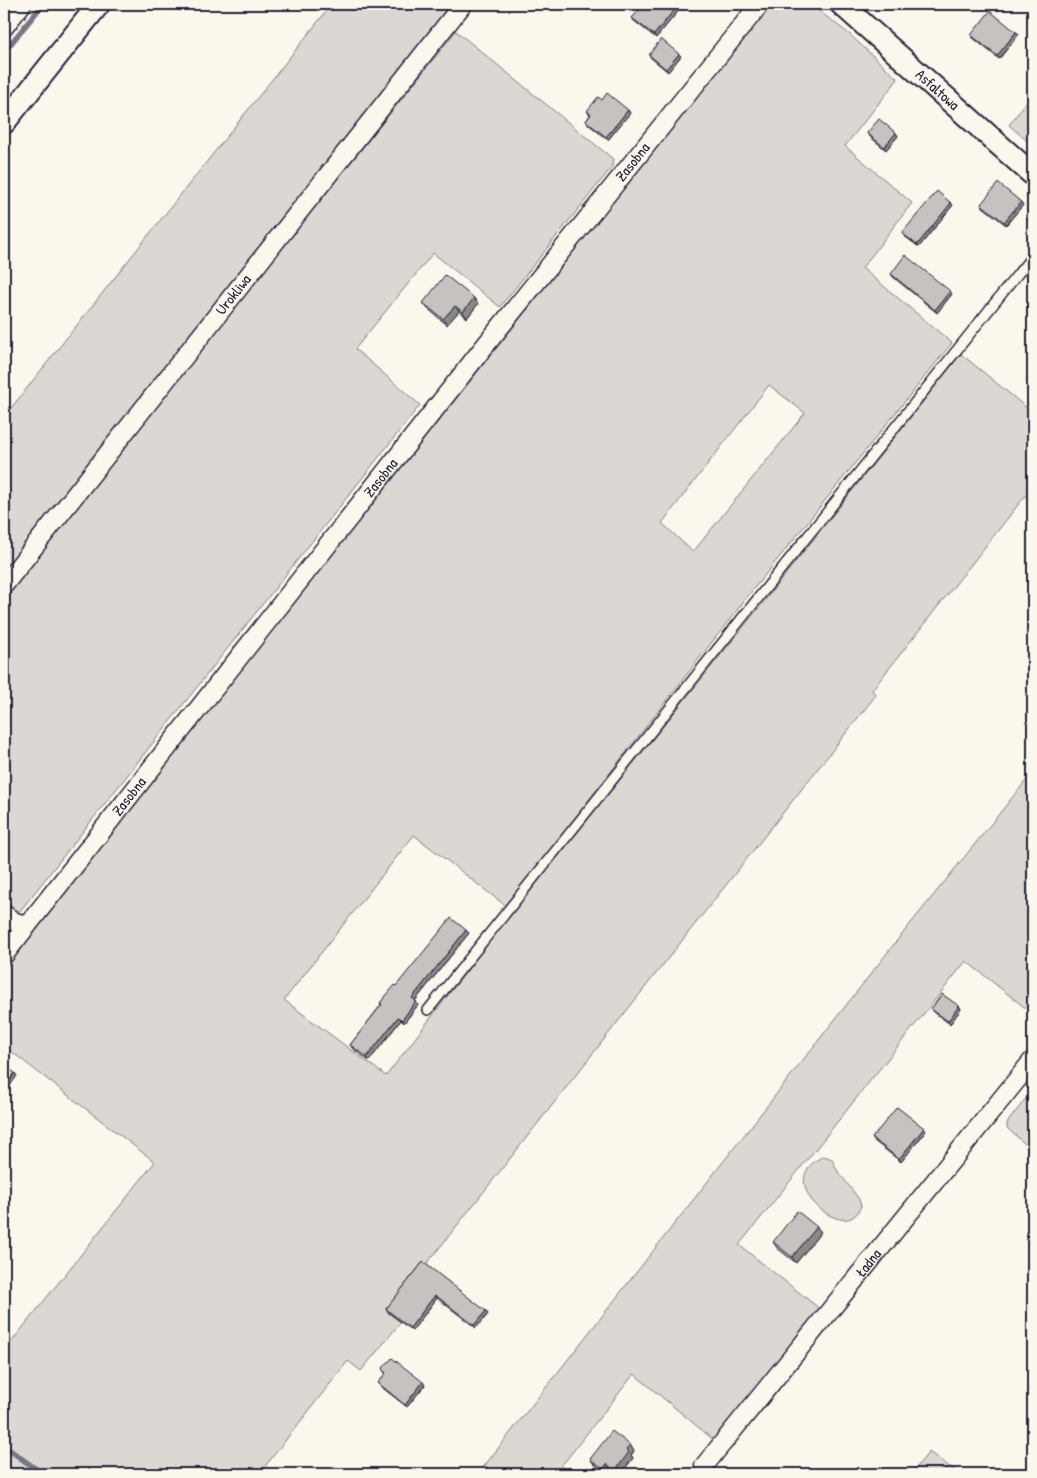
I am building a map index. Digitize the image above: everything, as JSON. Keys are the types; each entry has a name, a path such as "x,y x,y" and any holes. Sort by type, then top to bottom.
{"street":[{"path":"4,27 22,4"},
{"path":"4,122 99,4"},
{"name":"Urokliwa","path":"4,585 464,4"},
{"name":"Zasobna","path":"4,955 480,352 760,4"},
{"name":"Asfaltowa","path":"841,4 1033,175"},
{"path":"4,914 13,921 27,926"},
{"name":"Ładna","path":"704,1466 1033,1060"}],"lane":[{"path":"428,1010 1033,255"}],"shaded area":[{"path":"332,4 455,4 4,574 4,417"},
{"path":"769,4 810,4 848,33 898,79 845,146 912,203 862,268 952,343 748,596 506,906 414,835 284,1000 386,1076 493,937 961,354 1033,413 1033,486 872,690 876,695 388,1313 401,1322 361,1371 348,1361 259,1474 13,1474 4,1468 4,1351 155,1162 4,1046 4,969","holes":["769,385 805,413 693,552 662,523"]},
{"path":"456,31 613,159 612,167 500,307 433,253 355,349 420,405 20,911 11,909 4,902 4,596"},
{"path":"1033,93 1033,146 1009,125"},
{"path":"1033,772 1033,1014 966,961 739,1245 820,1309 715,1441 634,1374 555,1474 478,1474 895,943"},
{"path":"1033,1092 1033,1151 1007,1128 1007,1123 1030,1093"},
{"path":"824,1156 832,1159 837,1170 859,1199 861,1206 851,1218 841,1219 830,1216 811,1199 805,1188 805,1176 810,1165"},
{"path":"929,1452 960,1474 911,1474"}],"building":[{"path":"644,4 679,4 654,35 632,18"},
{"path":"990,11 1016,32 997,56 971,35"},
{"path":"661,39 679,54 666,69 649,55"},
{"path":"607,93 628,110 606,137 586,121 591,114 587,111 598,97 602,100"},
{"path":"879,119 896,133 884,147 867,133"},
{"path":"998,183 1021,202 1004,222 981,204"},
{"path":"937,191 951,203 917,245 902,233"},
{"path":"905,255 950,291 935,310 891,274"},
{"path":"445,275 474,298 463,312 455,306 443,319 423,303"},
{"path":"451,918 466,930 412,998 416,1001 402,1020 398,1017 367,1057 350,1045 382,1004 380,1003"},
{"path":"942,994 959,1006 948,1021 931,1009"},
{"path":"4,1065 15,1073 4,1088"},
{"path":"897,1107 924,1128 899,1159 872,1138"},
{"path":"797,1211 817,1227 792,1257 773,1242"},
{"path":"423,1262 486,1311 474,1325 435,1295 410,1328 386,1309"},
{"path":"392,1358 423,1382 405,1405 378,1383 386,1373 382,1369"},
{"path":"612,1431 630,1445 626,1450 629,1452 615,1471 607,1464 603,1469 590,1459"},
{"path":"568,1468 576,1474 563,1474"}],"waterway":[{"path":"4,52 43,4"},
{"path":"4,1446 43,1474"}]}
